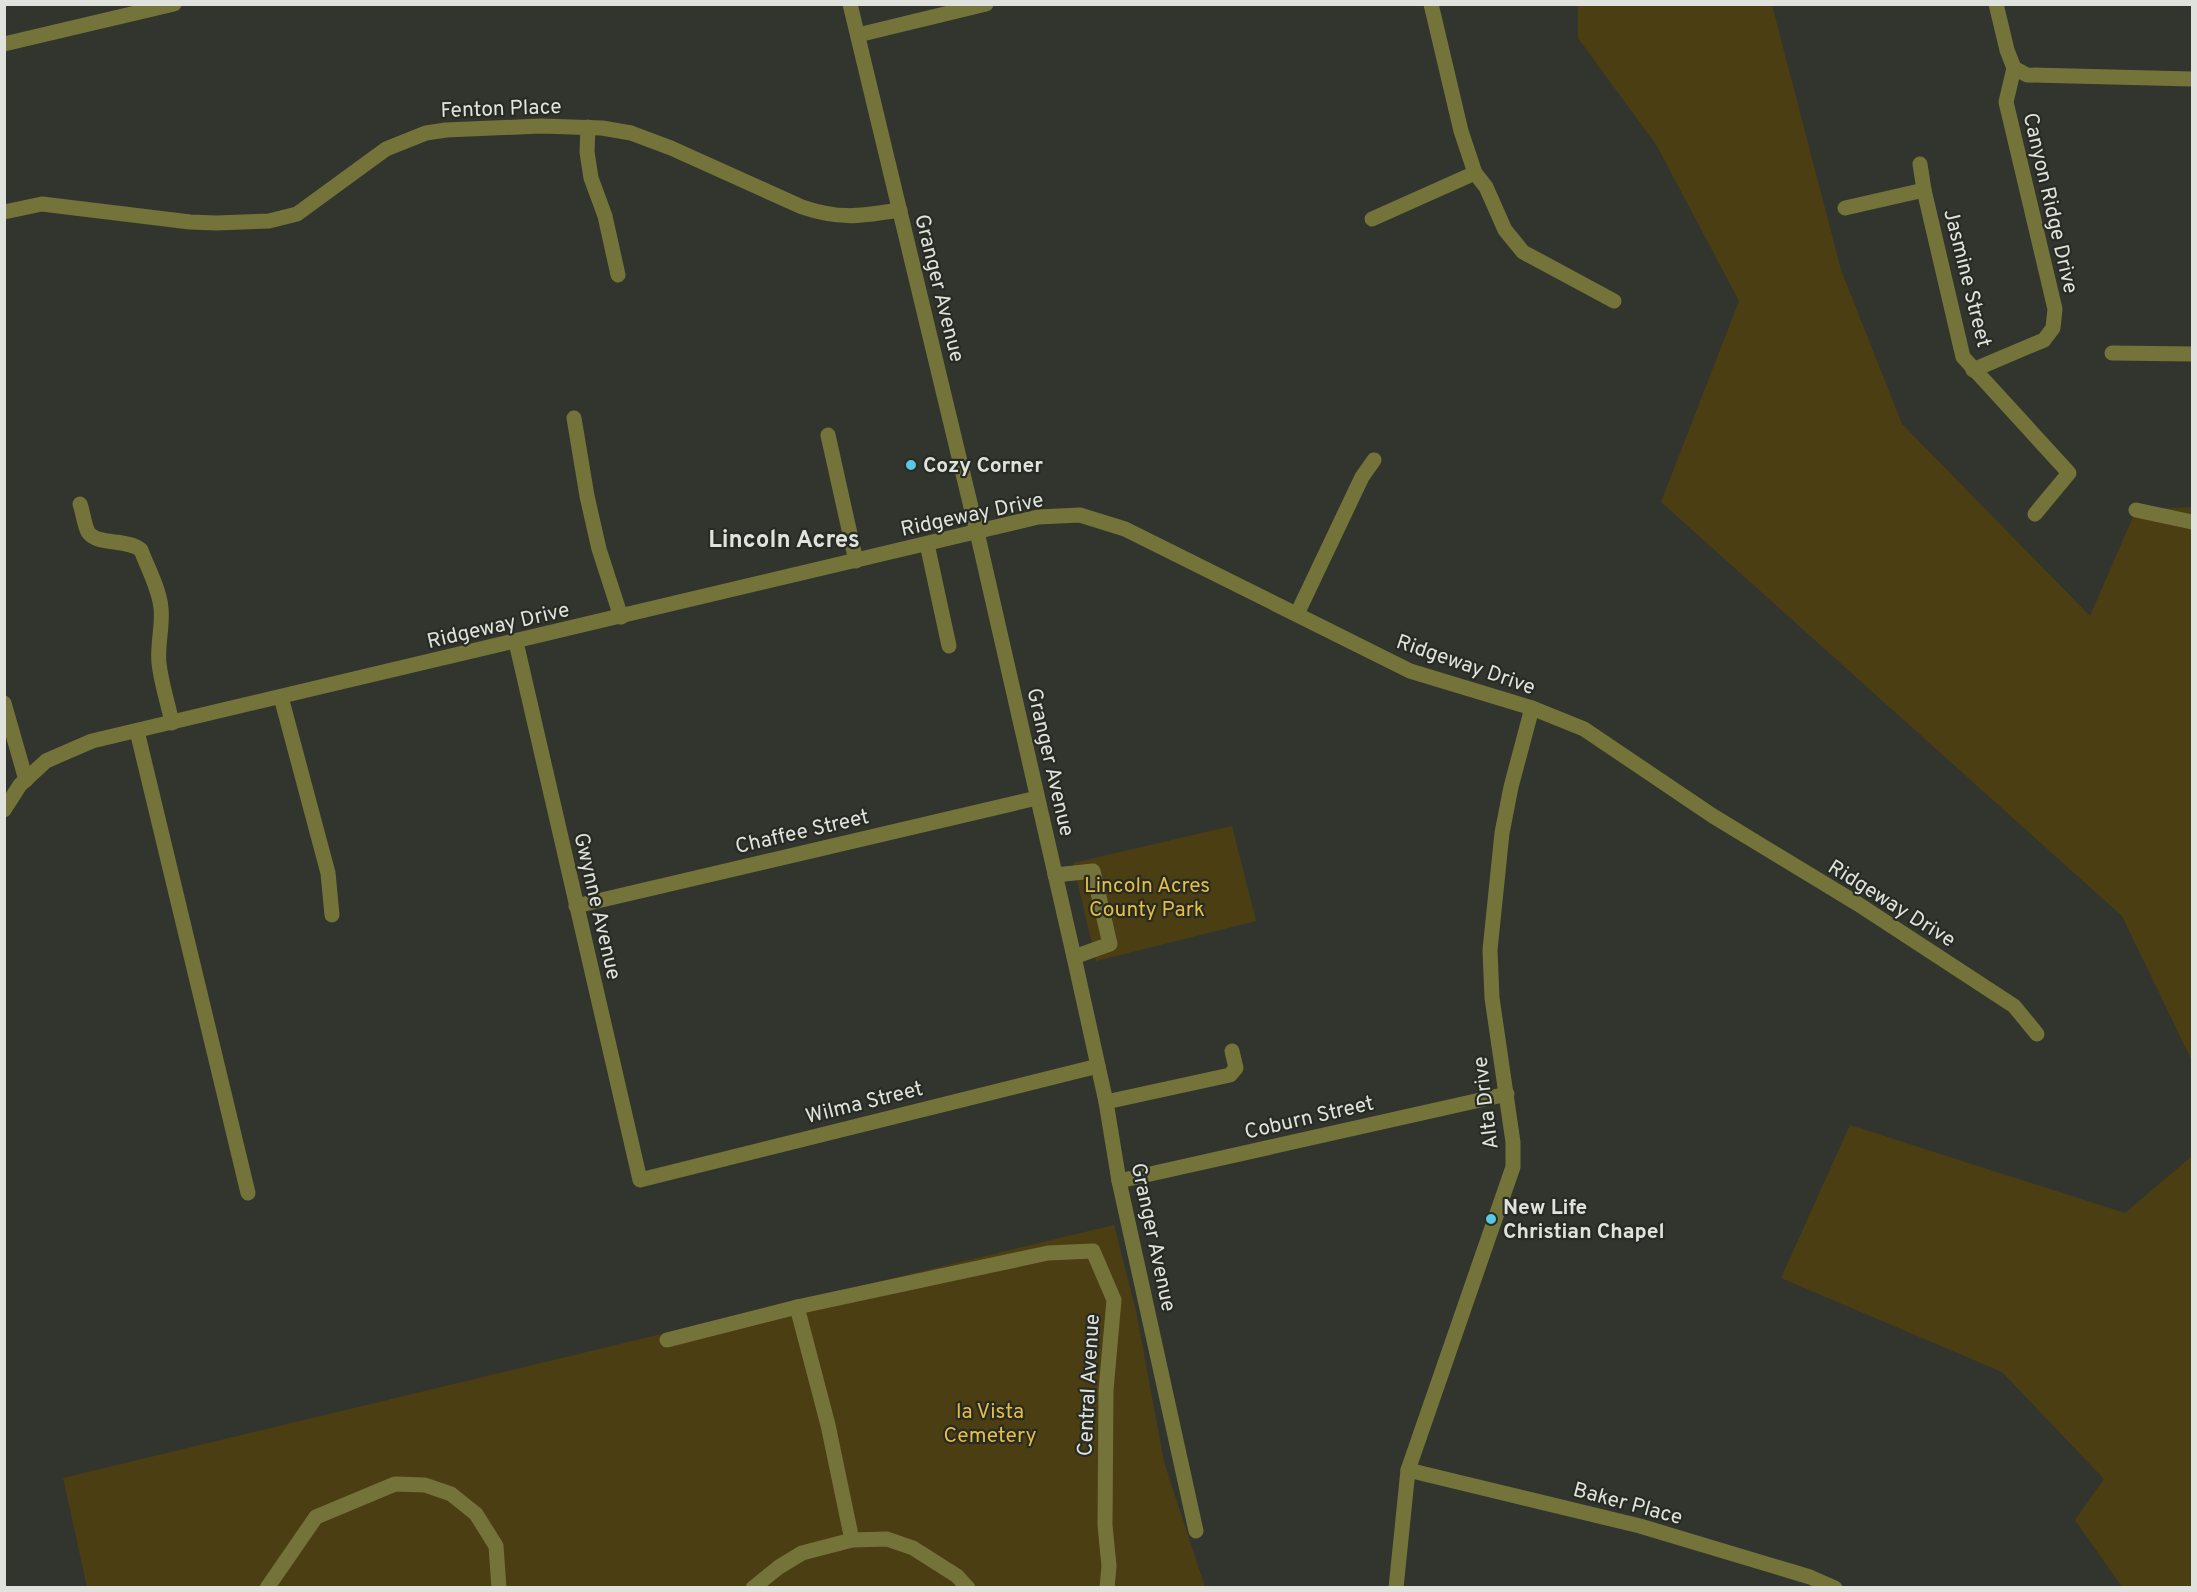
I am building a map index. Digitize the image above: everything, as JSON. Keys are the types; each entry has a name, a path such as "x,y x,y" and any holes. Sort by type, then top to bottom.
{"street":[{"path":"4,44 174,4"},
{"name":"Granger Avenue","path":"850,4 977,532 1074,957 1106,1102 1119,1181 1196,1531"},
{"path":"858,35 986,4"},
{"path":"1431,4 1455,109 1475,173 1486,187 1504,230 1523,252 1614,301"},
{"path":"1996,4 2007,50 2014,68 2027,75 2193,79"},
{"name":"Canyon Ridge Drive","path":"1974,370 2044,340 2053,328 2055,309 2006,102 2014,68"},
{"name":"Fenton Place","path":"4,212 42,204 190,222 269,221 297,214 386,149 426,133 541,126 588,127 631,134 655,142 802,207 823,214 839,217 900,210"},
{"path":"588,127 587,152 591,178 605,216 618,275"},
{"name":"Jasmine Street","path":"1920,164 1963,357 2069,473 2035,514"},
{"path":"1372,219 1475,173"},
{"path":"1845,208 1924,190"},
{"path":"2112,353 2193,354"},
{"path":"574,418 587,496 599,549 621,617"},
{"path":"828,435 856,561"},
{"path":"1297,614 1362,477 1374,460"},
{"path":"80,504 88,532 96,538 124,542 141,550 158,592 161,607 158,659 172,723"},
{"path":"2136,510 2193,522"},
{"name":"Ridgeway Drive","path":"4,810 20,784 46,761 92,741 1038,517 1080,515 1125,529 1410,671 1532,708 1584,729 1722,821 1858,904 2013,1006 2037,1034"},
{"path":"927,544 949,646"},
{"name":"Gwynne Avenue","path":"516,642 640,1180"},
{"path":"281,697 328,873 332,915"},
{"path":"4,703 26,780"},
{"name":"Alta Drive","path":"1396,1587 1408,1470 1513,1167 1513,1142 1492,998 1491,950 1502,833 1511,787 1532,708"},
{"path":"137,731 248,1193"},
{"name":"Chaffee Street","path":"576,906 1037,798"},
{"path":"1055,875 1093,871 1110,944 1074,957"},
{"path":"1106,1102 1230,1075 1236,1068 1232,1050"},
{"name":"Wilma Street","path":"640,1180 1098,1066"},
{"name":"Coburn Street","path":"1119,1181 1507,1094"},
{"name":"Central Avenue","path":"796,1307 1048,1253 1093,1251 1114,1300 1106,1390 1105,1525 1109,1566 1107,1587"},
{"path":"668,1340 796,1307 828,1425 852,1540"},
{"name":"Baker Place","path":"1408,1470 1640,1526 1810,1577 1835,1587"},
{"path":"267,1587 316,1517 395,1484 425,1485 451,1494 476,1514 496,1546 499,1587"},
{"path":"753,1587 802,1553 852,1540 887,1539 913,1548 957,1576 968,1587"}],"green space":[{"path":"1578,5 1772,5 1841,270 1902,424 2090,616 2136,510 2192,507 2192,1061 2122,916 1661,502 1739,301 1657,146 1578,38"},
{"name":"Lincoln Acres County Park","path":"1232,826 1256,921 1096,961 1073,863"},
{"path":"1850,1125 2125,1213 2192,1156 2192,1587 2122,1587 2075,1520 2104,1479 2002,1372 1781,1278"},
{"name":"la Vista Cemetery","path":"1114,1225 1136,1311 1164,1462 1205,1587 87,1587 63,1478"}],"place":[{"name":"Cozy Corner","path":"911,465"},
{"name":"New Life Christian Chapel","path":"1491,1219"}],"district":[{"name":"Lincoln Acres","path":"784,539"}]}
